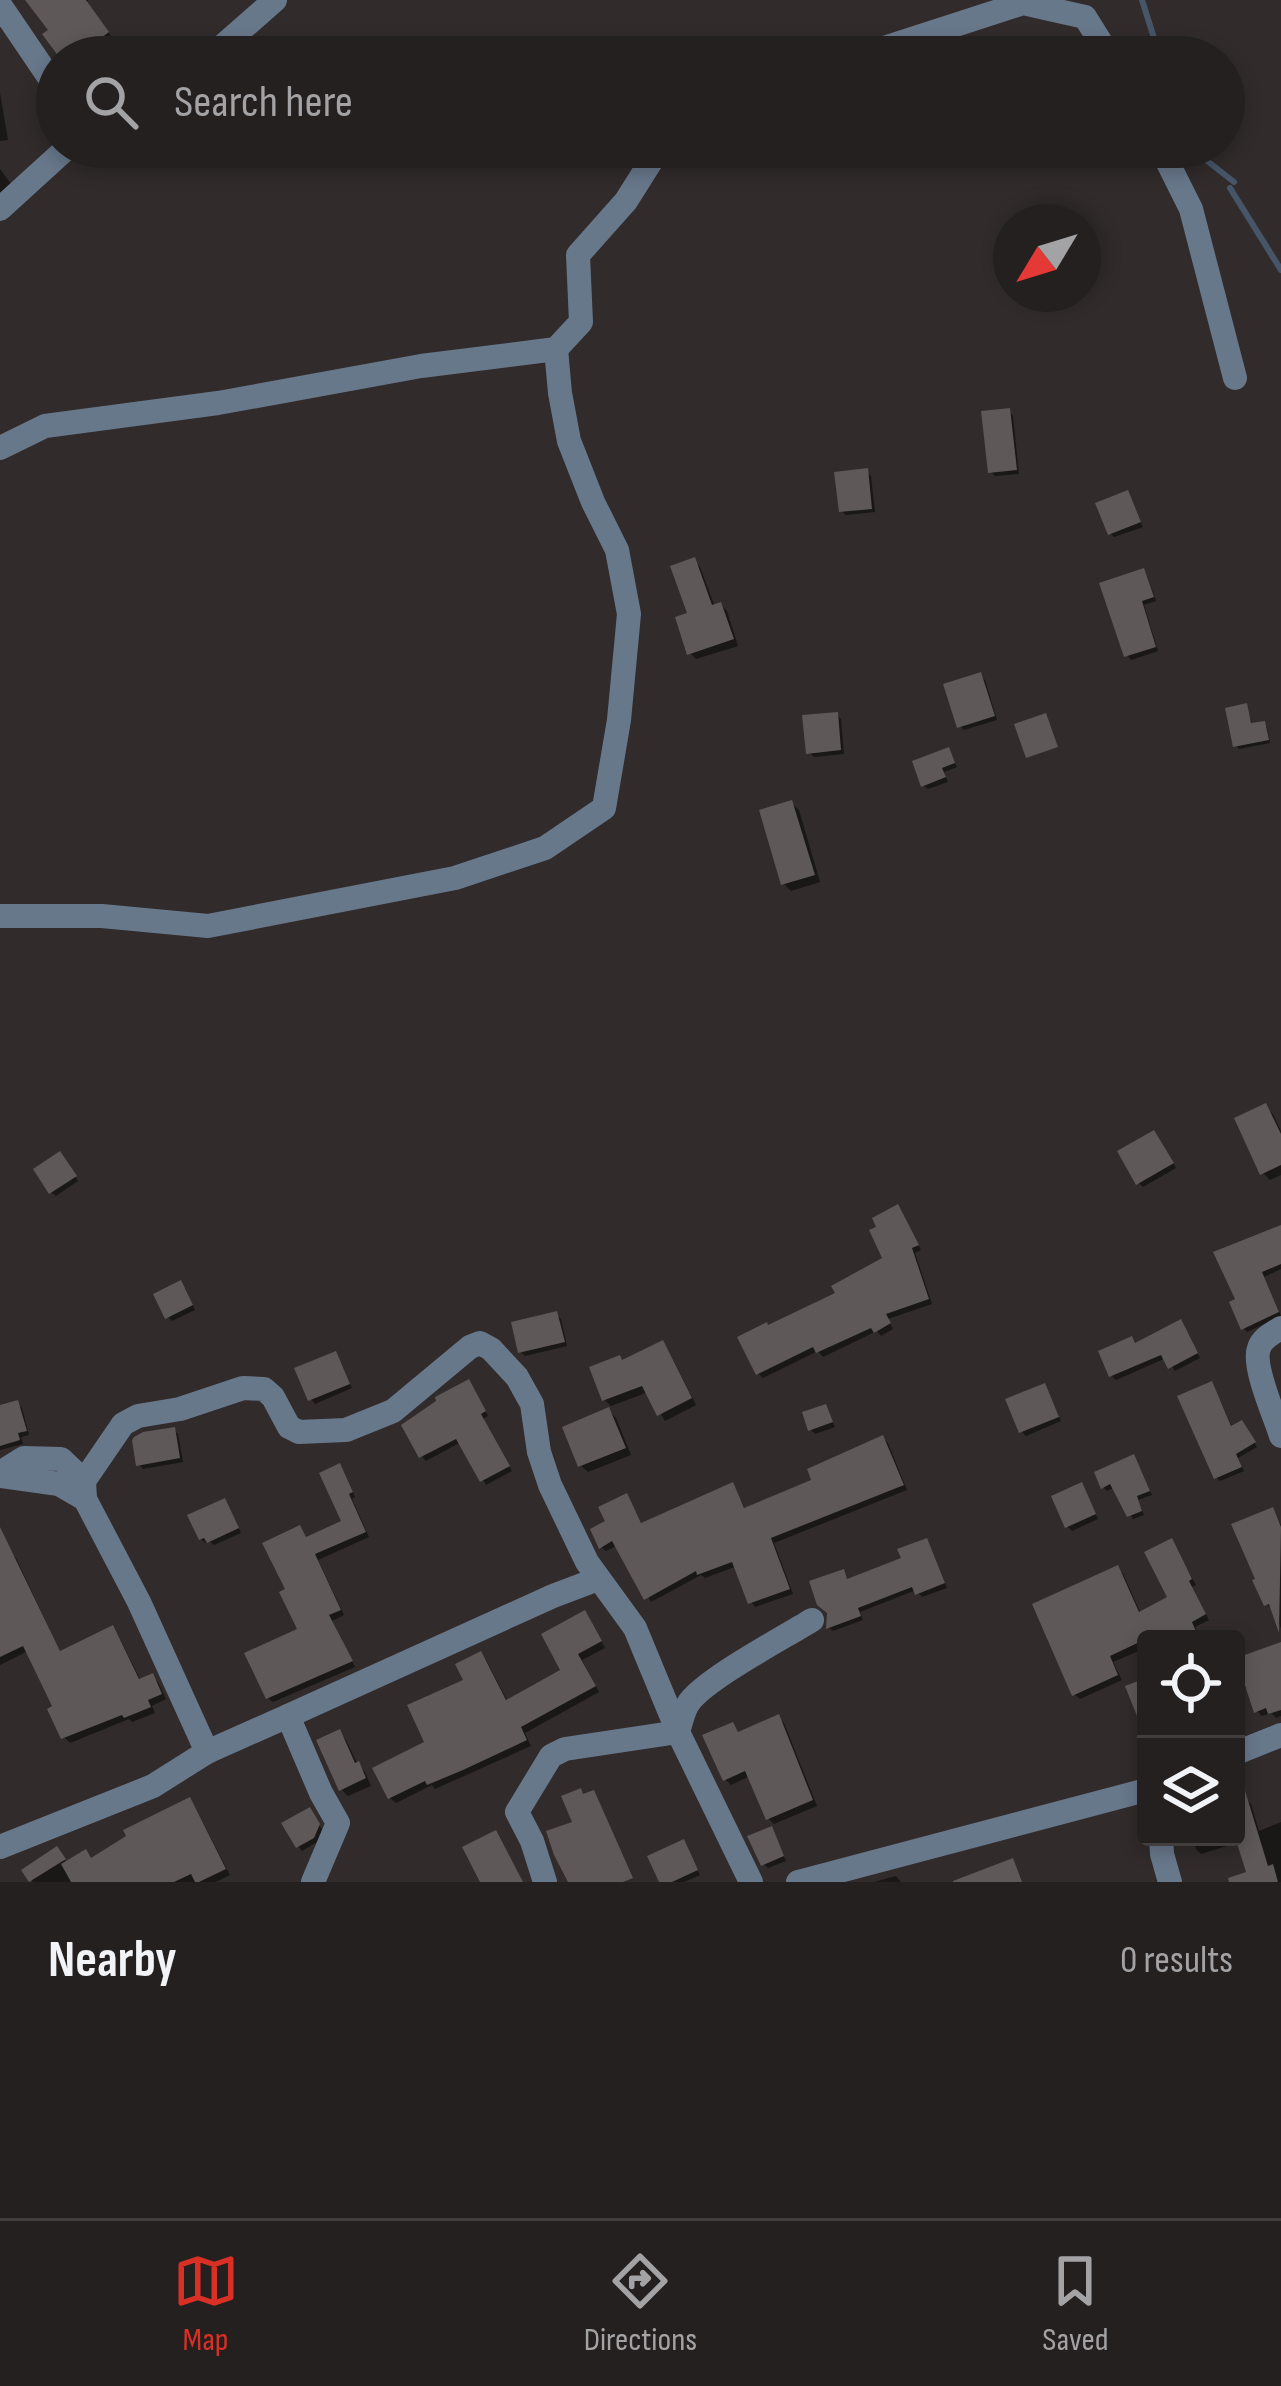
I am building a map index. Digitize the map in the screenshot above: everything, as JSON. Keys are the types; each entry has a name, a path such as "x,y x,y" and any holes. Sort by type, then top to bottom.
{"street":[{"path":"234,36 275,0"},
{"path":"921,36 1023,3 1085,17 1097,36"},
{"path":"4,19 36,61"},
{"path":"0,209 45,168"},
{"path":"0,448 45,426 556,349 581,322 578,255 626,201 647,168"},
{"path":"1170,168 1191,209 1235,378"},
{"path":"0,916 102,916 208,926 454,878 544,848 604,808 619,719 628,614 617,550 569,441 556,349"},
{"path":"1281,1328 1258,1349 1258,1366 1281,1436"},
{"path":"84,1490 123,1424 138,1416 180,1409 243,1388 264,1389 289,1427 299,1432 346,1430 393,1411 470,1347 480,1343 491,1349 518,1377 532,1404 550,1485 586,1562 635,1628 678,1732 752,1882"},
{"path":"0,1474 84,1490"},
{"path":"84,1490 208,1752"},
{"path":"0,1847 153,1786 208,1752 598,1579"},
{"path":"678,1732 693,1697 812,1620"},
{"path":"288,1716 338,1823 314,1882"},
{"path":"545,1882 517,1812 551,1756 565,1749 678,1732"},
{"path":"1245,1749 1281,1735"},
{"path":"798,1882 1137,1792"},
{"path":"1162,1846 1170,1882"}],"building":[{"path":"25,0 86,0 109,32 104,36 43,36 48,30"},
{"path":"1010,408 1017,470 988,473 981,411"},
{"path":"868,468 872,509 839,512 834,472"},
{"path":"1128,490 1141,522 1108,535 1095,503"},
{"path":"695,557 712,605 721,602 734,639 687,655 675,617 687,613 670,566"},
{"path":"1144,568 1154,597 1142,601 1156,647 1124,657 1099,583"},
{"path":"981,672 995,716 957,728 943,684"},
{"path":"1247,703 1251,723 1265,721 1269,740 1233,747 1225,708"},
{"path":"838,712 841,750 806,754 802,715"},
{"path":"1046,713 1058,747 1026,758 1014,724"},
{"path":"949,747 955,763 942,768 946,777 921,787 912,761"},
{"path":"792,800 815,875 781,885 759,810"},
{"path":"1266,1103 1281,1134 1281,1165 1260,1175 1234,1118"},
{"path":"1154,1130 1174,1163 1136,1185 1117,1151"},
{"path":"60,1151 77,1176 49,1194 33,1169"},
{"path":"898,1204 919,1245 912,1248 929,1299 886,1314 891,1323 874,1333 871,1328 816,1353 813,1347 756,1375 737,1337 835,1293 831,1286 882,1258 869,1230 876,1227 872,1218"},
{"path":"1281,1225 1281,1264 1262,1272 1279,1312 1241,1330 1229,1302 1235,1299 1213,1252"},
{"path":"181,1280 193,1305 165,1319 153,1294"},
{"path":"557,1311 565,1342 518,1353 511,1322"},
{"path":"1181,1319 1198,1353 1168,1369 1161,1355 1109,1377 1098,1351 1132,1336 1135,1343"},
{"path":"663,1340 692,1398 657,1416 642,1386 602,1401 589,1367 620,1355 622,1360"},
{"path":"336,1351 350,1384 308,1401 294,1368"},
{"path":"469,1379 486,1411 481,1414 510,1466 480,1482 456,1439 419,1458 401,1425 436,1401 435,1397"},
{"path":"1212,1381 1231,1426 1242,1420 1256,1442 1236,1454 1242,1467 1214,1479 1177,1396"},
{"path":"1045,1383 1059,1417 1019,1433 1005,1399"},
{"path":"18,1400 27,1431 18,1433 20,1440 0,1446 0,1405"},
{"path":"826,1404 833,1422 808,1431 802,1412"},
{"path":"609,1407 626,1448 578,1467 562,1427"},
{"path":"175,1427 180,1458 136,1466 134,1437"},
{"path":"883,1435 904,1485 771,1538 790,1589 748,1604 732,1562 697,1575 696,1571 644,1600 612,1541 599,1549 590,1529 605,1521 598,1507 627,1493 641,1523 733,1482 744,1508 811,1480 807,1469"},
{"path":"1134,1454 1150,1491 1137,1496 1142,1511 1127,1517 1110,1484 1101,1489 1094,1472"},
{"path":"340,1463 366,1532 315,1554 341,1610 329,1615 353,1661 266,1699 244,1653 297,1629 279,1592 285,1589 262,1543 300,1525 306,1537 341,1521 319,1473"},
{"path":"1082,1482 1096,1514 1065,1528 1051,1496"},
{"path":"225,1498 239,1528 207,1543 204,1538 199,1540 187,1515"},
{"path":"1273,1507 1281,1527 1279,1633 1231,1524"},
{"path":"0,1527 60,1651 113,1625 139,1679 153,1673 162,1694 148,1700 151,1707 61,1739 47,1709 52,1706 23,1646 0,1657"},
{"path":"927,1538 945,1583 915,1595 912,1587 858,1608 861,1616 826,1629 827,1613 817,1605 809,1581 844,1569 847,1579 901,1558 897,1549"},
{"path":"1172,1538 1206,1614 1192,1622 1195,1630 1137,1630 1137,1643 1110,1656 1118,1675 1072,1696 1032,1604 1118,1565 1139,1612 1167,1597 1144,1552"},
{"path":"585,1610 602,1641 578,1654 596,1686 521,1727 527,1740 388,1799 372,1768 424,1742 407,1705 463,1680 455,1664 481,1651 506,1700 560,1670 541,1634"},
{"path":"1281,1642 1281,1710 1268,1714 1266,1708 1254,1713 1245,1686 1245,1655"},
{"path":"1137,1681 1137,1716 1125,1686"},
{"path":"779,1714 813,1800 766,1820 745,1771 723,1781 702,1735 733,1722 738,1732"},
{"path":"340,1729 366,1778 339,1791 316,1740"},
{"path":"581,1788 583,1794 594,1790 633,1878 568,1882 546,1831 572,1822 561,1796"},
{"path":"1245,1790 1268,1866 1273,1864 1278,1882 1229,1882 1228,1878 1246,1872 1238,1846 1245,1846"},
{"path":"190,1797 226,1869 199,1882 191,1874 174,1882 71,1882 61,1864 86,1849 91,1858 126,1836 123,1830"},
{"path":"310,1807 320,1824 314,1838 296,1848 281,1823"},
{"path":"772,1826 784,1856 761,1866 747,1836"},
{"path":"496,1830 523,1882 480,1882 462,1847"},
{"path":"684,1839 698,1870 672,1882 659,1882 647,1856"},
{"path":"57,1846 66,1859 29,1882 21,1870"},
{"path":"1013,1858 1022,1882 953,1882 953,1881"}],"waterway":[{"path":"1142,0 1153,36"},
{"path":"1216,168 1234,182"},
{"path":"1230,188 1281,270"}]}
